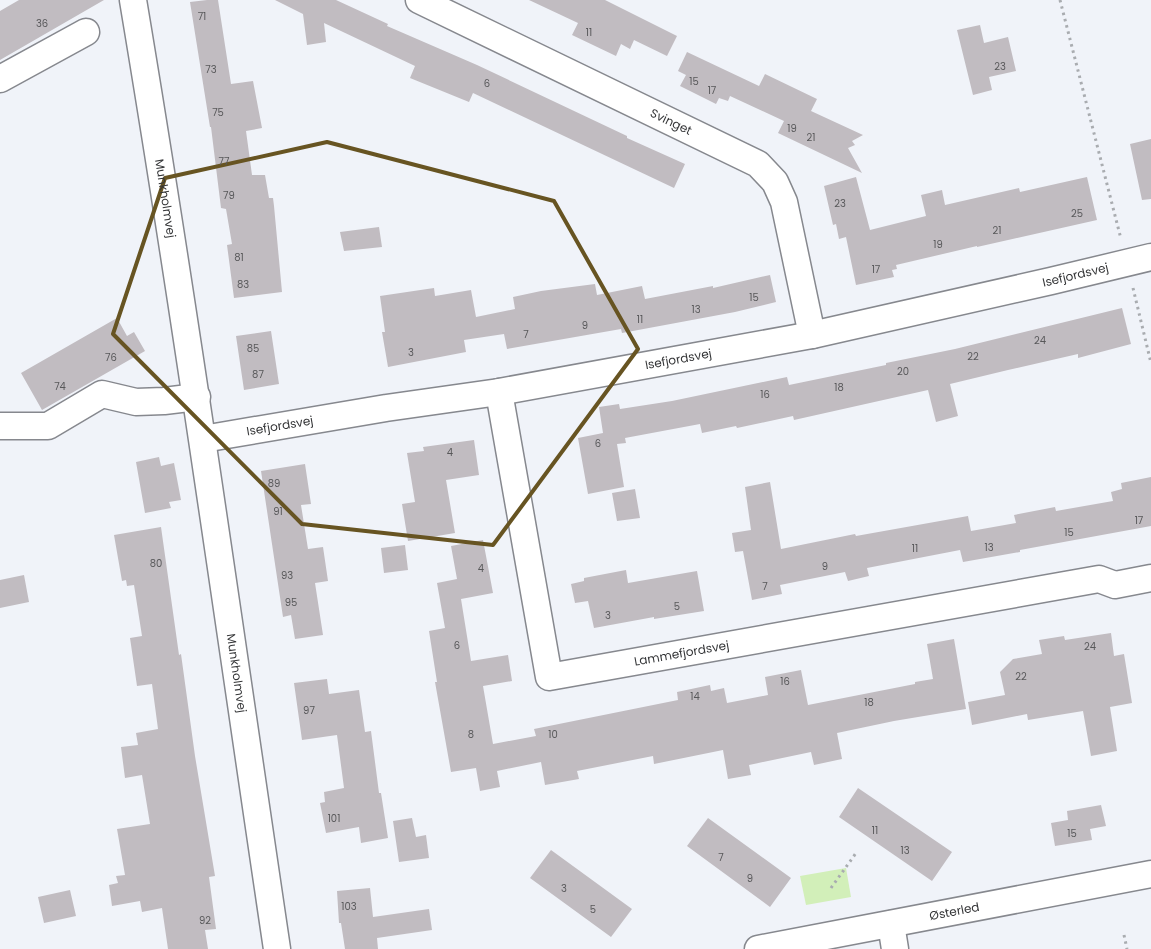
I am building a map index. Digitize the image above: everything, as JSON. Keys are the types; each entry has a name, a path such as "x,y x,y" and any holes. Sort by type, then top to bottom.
{"street":[{"name":"Munkholmvej","path":"133,0 197,397 277,949"},
{"name":"Svinget","path":"419,0 758,164 775,182 784,202 812,335"},
{"path":"0,79 86,32"},
{"name":"Isefjordsvej","path":"203,439 386,408 500,392 812,335 1139,260"},
{"name":"Lammefjordsvej","path":"500,392 549,677 1098,578 1115,585 1151,578"},
{"path":"0,426 48,426 102,394 136,402 197,397"},
{"name":"Østerled","path":"758,949 893,937 1151,874"}],"path":[{"path":"1060,0 1139,260 1151,363"},
{"path":"831,888 856,853"},
{"path":"1124,935 1127,949"}],"highlighted area":[{"path":"327,142 554,201 638,349 493,545 302,524 113,334 165,178"}],"green space":[{"path":"846,868 851,897 806,905 800,876"}],"building":[{"path":"19,0 104,0 0,60 0,11"},
{"path":"218,0 231,84 253,81 262,128 246,131 252,175 265,175 269,198 273,198 282,292 234,298 227,245 232,244 226,209 221,208 211,127 190,2"},
{"path":"275,0 336,0 388,24 387,26 477,65 685,164 674,188 473,93 469,102 410,78 415,66 324,23 326,42 307,45 303,14"},
{"path":"529,0 605,0 677,36 667,56 634,40 630,49 621,44 616,56 572,35 578,23"},
{"path":"980,25 984,43 1008,37 1016,71 989,77 992,90 973,95 957,30"},
{"path":"687,52 759,86 765,74 817,99 811,111 863,135 852,141 855,145 848,148 862,173 778,133 784,121 730,96 728,101 719,98 716,104 680,86 686,75 678,71"},
{"path":"1151,139 1151,199 1142,200 1130,144"},
{"path":"856,177 870,230 926,216 921,195 942,190 945,205 1019,188 1020,192 1087,177 1097,220 896,265 897,269 892,270 894,277 856,285 846,237 839,239 836,224 833,225 824,186"},
{"path":"379,227 382,247 344,251 340,232"},
{"path":"770,275 776,302 735,312 622,333 621,329 507,349 504,334 464,340 466,352 388,367 382,332 385,332 380,296 434,288 435,296 471,290 476,317 515,309 513,297 541,291 595,284 597,295 642,286 645,299 713,286 713,288"},
{"path":"1122,308 1131,344 1078,358 1078,354 950,384 958,416 936,422 928,390 794,420 793,416 737,428 736,426 702,433 700,424 625,438 626,443 617,444 624,487 588,494 578,438 603,433 599,407 619,404 620,409 672,401 787,377 789,385 886,365 886,363 955,349"},
{"path":"117,318 127,336 134,332 145,351 42,410 21,373"},
{"path":"271,331 279,384 244,390 236,336"},
{"path":"474,440 479,475 446,480 455,533 408,541 402,504 415,502 407,453 424,451 423,447"},
{"path":"159,457 161,466 174,463 181,500 169,502 171,508 145,513 136,462"},
{"path":"305,464 311,504 301,505 308,549 323,547 328,581 315,583 323,635 295,639 291,615 283,617 261,471"},
{"path":"1151,477 1151,526 963,562 960,550 867,568 869,576 848,581 845,572 780,585 782,594 752,600 743,551 735,552 732,533 751,530 745,487 770,482 781,549 855,534 856,536 968,516 971,531 1016,523 1014,515 1055,507 1056,511 1113,501 1111,492 1122,489 1121,483"},
{"path":"635,489 640,518 617,521 612,493"},
{"path":"161,527 179,655 181,654 195,756 215,876 209,877 216,929 205,930 208,949 168,949 162,908 142,912 140,901 112,906 109,885 118,883 116,876 125,875 117,829 150,824 142,775 125,778 121,747 138,745 136,733 158,729 152,684 137,686 130,638 142,636 134,585 127,586 126,580 122,581 114,535"},
{"path":"483,540 493,593 461,599 471,661 508,655 512,681 483,686 493,744 536,736 534,729 678,700 677,692 710,685 711,691 724,688 727,703 768,695 765,677 801,670 808,705 915,684 915,682 933,679 927,644 954,639 966,709 837,733 842,759 814,765 811,752 749,765 751,775 728,779 723,750 654,764 653,756 577,771 579,779 545,785 541,762 497,771 500,787 480,791 476,768 451,772 435,682 437,682 429,631 445,628 437,583 457,579 451,546"},
{"path":"405,545 408,570 384,573 381,548"},
{"path":"626,570 628,583 697,571 704,611 654,619 654,617 594,628 588,601 575,603 571,584 584,581 584,578"},
{"path":"24,575 29,602 0,608 0,580"},
{"path":"1111,633 1114,656 1124,654 1132,703 1110,707 1117,751 1091,756 1083,711 1028,720 1027,714 972,725 968,702 1005,695 1000,672 1013,659 1042,654 1039,640 1064,636 1065,640"},
{"path":"327,679 329,694 359,690 365,732 371,731 379,793 381,793 388,838 361,843 359,827 326,833 320,803 325,802 324,792 344,788 337,735 302,740 294,683"},
{"path":"858,788 952,852 932,881 839,817"},
{"path":"1101,805 1106,826 1090,829 1092,840 1055,846 1051,823 1068,820 1067,811"},
{"path":"412,818 416,837 426,835 429,858 399,862 393,821"},
{"path":"708,818 791,878 770,907 687,846"},
{"path":"551,850 632,909 611,937 530,878"},
{"path":"370,888 373,917 429,909 432,930 377,938 378,949 345,949 341,923 339,923 337,891"},
{"path":"70,890 76,916 44,923 38,897"}]}
